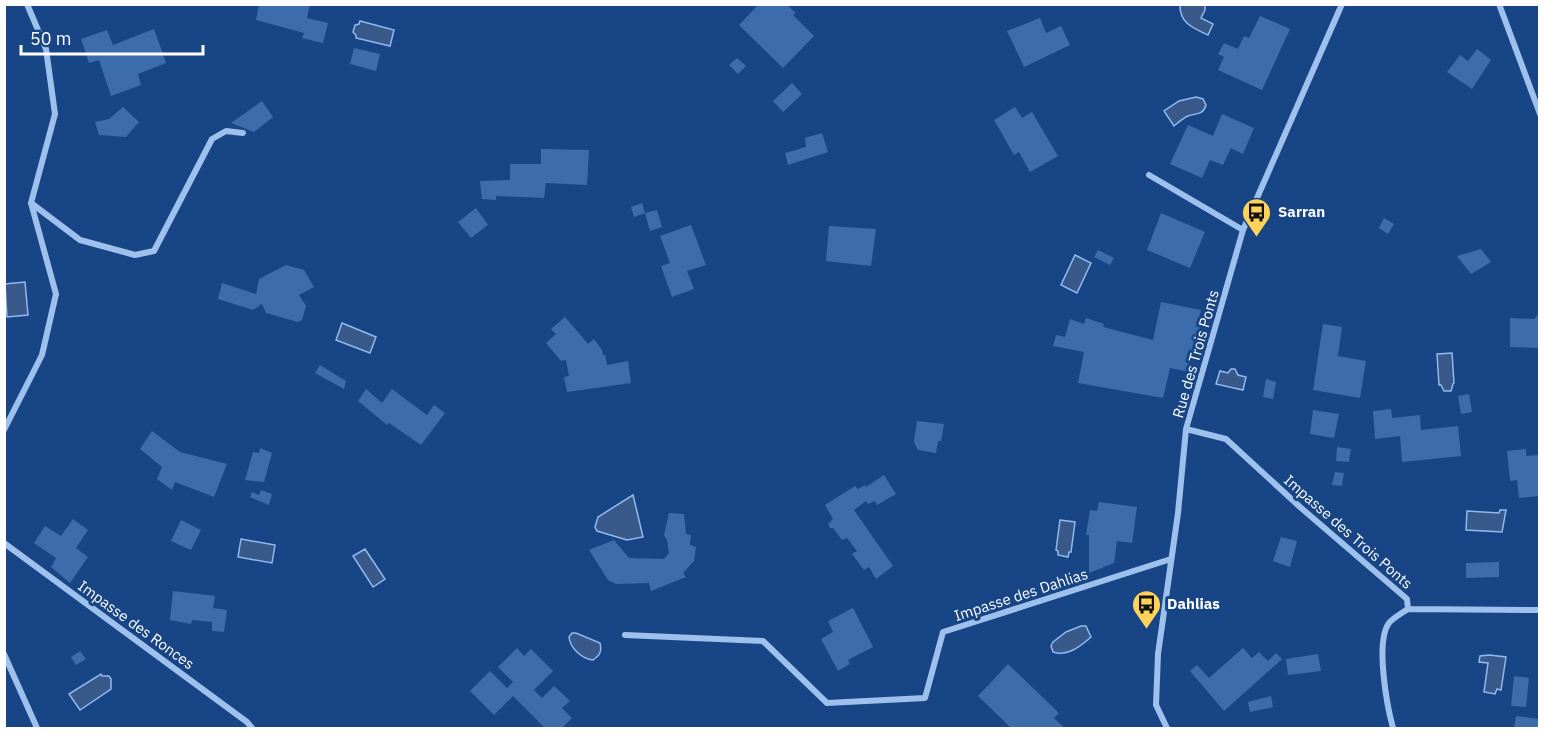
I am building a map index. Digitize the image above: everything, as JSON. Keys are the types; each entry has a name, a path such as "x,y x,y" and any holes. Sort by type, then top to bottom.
{"street":[{"path":"4,430 42,355 56,294 31,203 55,114 46,49 27,4"},
{"name":"Rue des Trois Ponts","path":"1167,729 1156,705 1158,654 1186,429 1244,230 1342,4"},
{"path":"1498,4 1539,114"},
{"path":"31,203 80,240 135,255 154,251 212,139 226,131 243,133"},
{"path":"1149,176 1244,230"},
{"name":"Impasse des Trois Ponts","path":"1186,429 1226,439 1300,507 1407,598 1408,609 1389,624 1382,649 1393,729"},
{"name":"Impasse des Ronces","path":"4,543 247,722 252,729"},
{"name":"Impasse des Dahlias","path":"625,635 763,641 827,703 925,698 943,632 1171,559"},
{"path":"1408,609 1539,610"},
{"path":"4,654 37,729"}],"water":[{"path":"1180,4 1205,5 1201,18 1213,24 1208,35 1184,20"},
{"path":"360,21 394,30 390,46 356,38 353,32 355,25"},
{"path":"1196,97 1203,99 1206,105 1203,111 1186,117 1174,126 1164,111 1179,101"},
{"path":"1075,255 1091,263 1077,293 1061,285"},
{"path":"25,282 28,315 7,317 5,284"},
{"path":"342,323 376,337 370,353 336,340"},
{"path":"1452,353 1454,383 1451,391 1444,391 1439,385 1437,354"},
{"path":"1231,369 1235,369 1238,375 1246,377 1243,390 1216,384 1220,371 1228,373"},
{"path":"633,495 643,537 627,540 597,531 595,527 598,517"},
{"path":"1500,510 1506,510 1502,532 1466,530 1467,511 1499,513"},
{"path":"1060,520 1075,522 1071,552 1068,557 1058,555 1056,550"},
{"path":"241,539 275,545 272,563 238,557"},
{"path":"365,549 385,579 373,587 353,556"},
{"path":"1086,626 1091,637 1069,652 1053,652 1051,646 1053,642 1066,632"},
{"path":"572,633 600,643 599,655 593,660 581,655 570,641 569,637"},
{"path":"1480,656 1506,657 1501,690 1497,689 1495,694 1484,692 1488,663 1479,662"},
{"path":"101,674 111,679 111,689 80,710 69,694"}],"building":[{"path":"259,4 310,4 307,18 328,23 323,43 302,38 304,33 256,20"},
{"path":"759,4 786,4 796,13 793,15 814,36 783,68 739,25"},
{"path":"1260,16 1290,29 1262,90 1218,70 1224,57 1218,54 1224,43 1238,49 1244,36 1249,38"},
{"path":"1040,18 1046,33 1061,26 1070,45 1024,67 1007,31"},
{"path":"154,29 166,63 138,74 141,85 111,96 99,60 89,63 81,39 107,30 113,45"},
{"path":"354,48 380,54 376,71 350,64"},
{"path":"1477,49 1491,60 1472,89 1447,72 1460,55 1468,61"},
{"path":"737,58 746,66 738,74 729,65"},
{"path":"792,83 802,94 783,112 773,101"},
{"path":"262,101 273,117 254,132 231,123"},
{"path":"123,107 139,122 126,137 99,135 95,122 109,119"},
{"path":"1015,107 1022,118 1032,112 1058,156 1030,172 1019,152 1014,155 994,120"},
{"path":"1222,114 1254,128 1243,154 1231,148 1223,165 1210,160 1202,178 1170,164 1188,125 1213,136"},
{"path":"822,133 828,152 788,165 785,153 806,147 805,138"},
{"path":"541,149 589,150 587,185 546,183 544,198 496,196 496,200 482,199 480,181 510,180 510,164 541,164"},
{"path":"642,203 645,213 634,217 631,207"},
{"path":"476,208 488,225 471,238 458,222"},
{"path":"657,210 662,227 650,231 645,213"},
{"path":"1161,213 1205,232 1190,268 1147,250"},
{"path":"1384,218 1394,224 1388,234 1379,228"},
{"path":"691,225 706,265 687,271 694,289 672,297 661,266 670,263 660,236"},
{"path":"829,226 876,229 871,266 826,261"},
{"path":"1481,249 1491,262 1471,274 1457,256"},
{"path":"1098,250 1114,258 1110,265 1094,257"},
{"path":"286,265 304,270 314,287 299,295 306,306 302,320 298,322 266,313 262,304 253,310 218,299 222,283 256,294 259,279"},
{"path":"1161,302 1201,310 1198,324 1201,325 1190,372 1170,368 1163,398 1078,383 1084,352 1053,346 1056,335 1065,337 1070,319 1084,324 1086,318 1104,324 1103,327 1153,340"},
{"path":"1539,313 1539,348 1510,347 1510,318 1534,319"},
{"path":"565,317 588,344 594,339 605,355 607,365 628,361 631,383 567,392 564,377 569,376 566,360 561,361 546,343 556,334 551,329"},
{"path":"1323,324 1342,327 1338,356 1366,361 1360,398 1313,390"},
{"path":"320,365 346,381 344,389 315,373"},
{"path":"1266,379 1276,382 1273,399 1263,397"},
{"path":"366,389 382,403 392,389 427,415 434,405 445,413 421,445 389,423 387,425 358,401"},
{"path":"1469,394 1472,412 1461,414 1458,396"},
{"path":"1391,409 1392,418 1420,415 1421,430 1458,426 1461,456 1402,462 1400,436 1375,439 1373,411"},
{"path":"1313,410 1339,414 1334,438 1310,434"},
{"path":"917,421 944,424 936,453 918,450 914,442"},
{"path":"152,431 180,452 227,464 214,497 175,482 172,490 157,479 162,467 140,449"},
{"path":"1337,447 1351,449 1349,462 1336,461"},
{"path":"260,448 272,453 264,482 245,480 253,452 259,453"},
{"path":"1526,449 1526,456 1539,455 1539,496 1519,498 1517,480 1510,481 1507,451"},
{"path":"1335,472 1344,473 1342,486 1332,485"},
{"path":"884,475 896,494 877,505 875,501 868,504 866,501 854,510 893,566 876,579 869,567 864,570 852,554 857,551 847,538 842,540 833,528 830,528 828,524 833,519 825,505 855,486 858,489 865,485 866,487"},
{"path":"261,490 272,494 269,505 250,497 252,492 259,495"},
{"path":"1099,502 1137,507 1132,543 1117,541 1114,563 1089,573 1089,535 1086,535 1090,510 1097,511"},
{"path":"669,513 684,514 686,534 691,535 690,545 696,547 694,561 683,573 686,577 651,591 649,583 616,584 608,580 589,550 614,540 629,558 664,559 669,553 664,535"},
{"path":"73,519 88,530 76,548 88,557 70,583 51,567 56,558 34,543 45,526 61,536"},
{"path":"181,520 201,530 191,550 171,541"},
{"path":"1281,537 1297,541 1290,567 1273,561"},
{"path":"1499,562 1499,577 1466,578 1466,563"},
{"path":"173,591 215,596 213,608 227,610 224,632 212,631 212,622 192,620 191,624 170,620"},
{"path":"853,608 873,647 848,660 850,664 838,671 821,639 833,632 828,621"},
{"path":"517,648 524,656 531,649 553,671 534,690 542,698 554,686 570,701 562,708 572,718 562,728 542,728 544,727 513,696 494,715 470,691 490,671 507,688 513,682 498,667"},
{"path":"1243,648 1252,658 1259,652 1268,661 1276,653 1282,659 1224,711 1190,671 1197,665 1209,678"},
{"path":"80,651 86,659 76,665 71,657"},
{"path":"1318,654 1321,671 1288,675 1286,659"},
{"path":"1008,664 1059,713 1054,718 1064,728 1011,728 978,696"},
{"path":"1514,676 1529,678 1526,707 1511,706"},
{"path":"1271,696 1273,707 1250,712 1248,702"},
{"path":"1516,716 1539,719 1539,728 1514,728"}],"place":[{"name":"Sarran","path":"1257,238"},
{"name":"Dahlias","path":"1146,630"}]}
